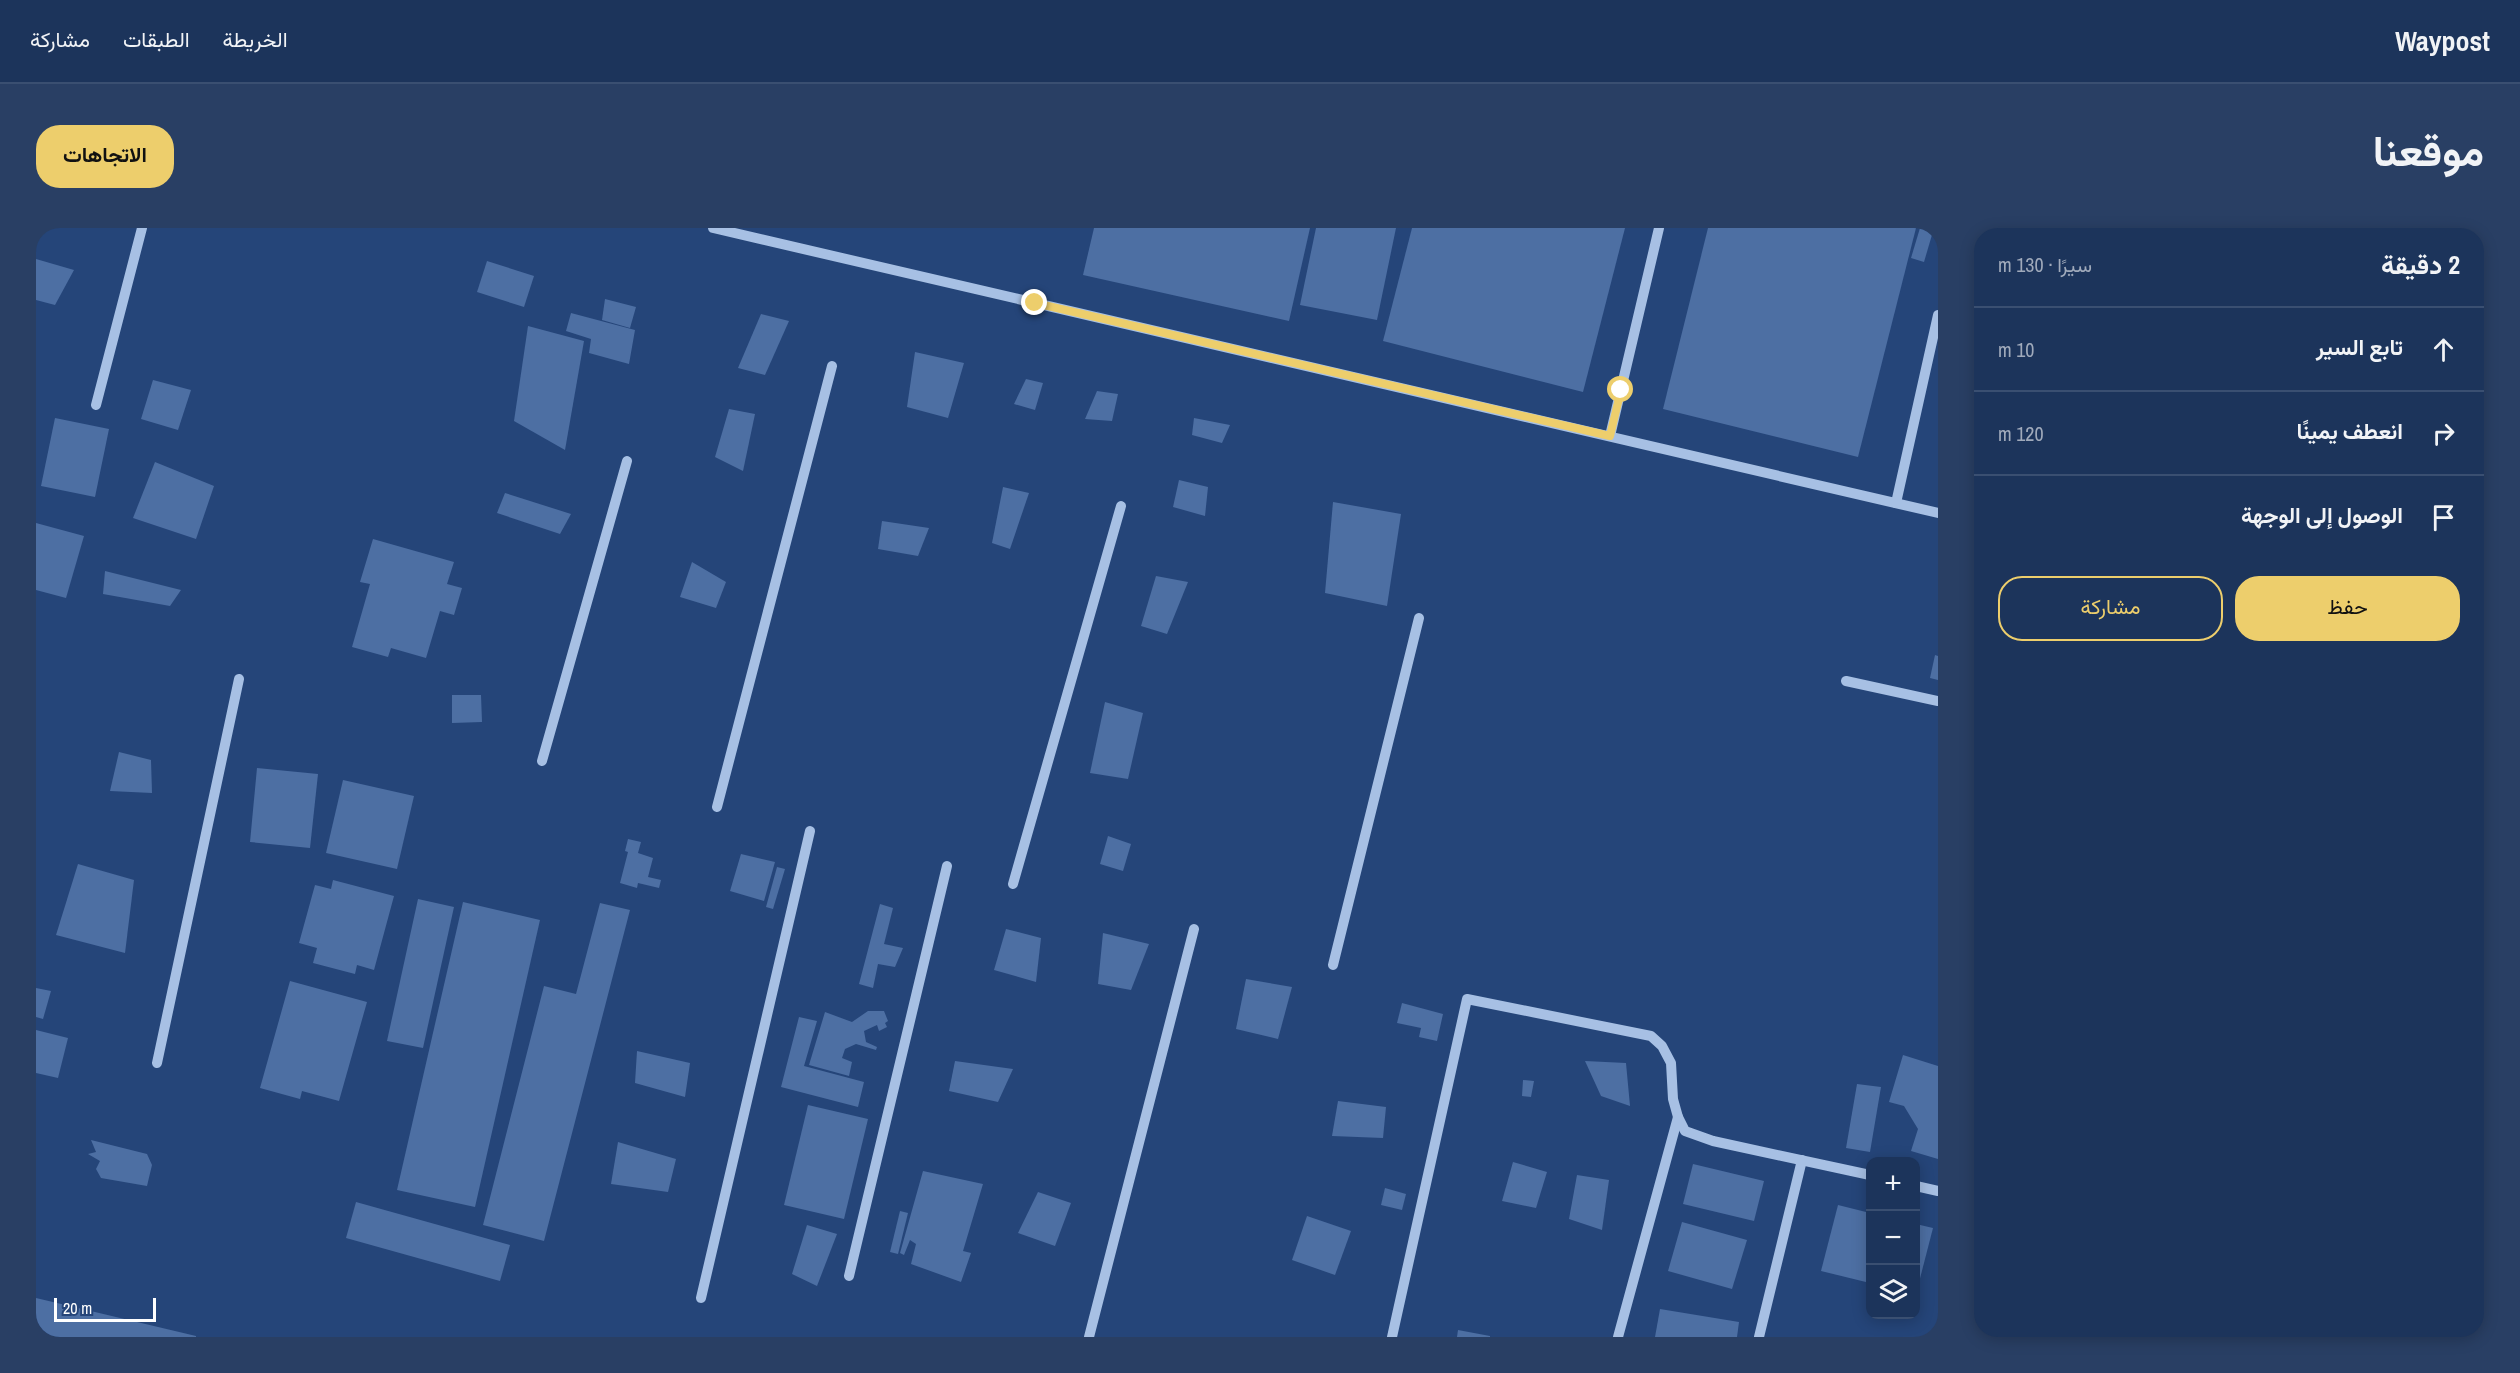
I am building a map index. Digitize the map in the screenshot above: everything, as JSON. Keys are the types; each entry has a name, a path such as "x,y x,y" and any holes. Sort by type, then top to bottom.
{"street":[{"path":"96,405 142,228"},
{"path":"713,228 1938,513"},
{"path":"1610,436 1659,228"},
{"path":"1896,503 1938,315"},
{"path":"717,807 832,366"},
{"path":"542,761 627,461"},
{"path":"1013,884 1121,506"},
{"path":"1334,965 1419,618"},
{"path":"157,1063 239,679"},
{"path":"1846,681 1938,701"},
{"path":"701,1298 810,831"},
{"path":"849,1276 947,866"},
{"path":"1089,1337 1194,929"},
{"path":"1392,1337 1467,999 1651,1036 1662,1047 1671,1063 1673,1100 1677,1117 1685,1131 1713,1141 1866,1175"},
{"path":"1618,1337 1677,1117"},
{"path":"1759,1337 1802,1160"},
{"path":"1920,1187 1938,1191"}],"building":[{"path":"1094,228 1310,228 1289,321 1083,275"},
{"path":"1316,228 1396,228 1377,320 1300,305"},
{"path":"1412,228 1625,228 1583,392 1383,341"},
{"path":"1708,228 1916,228 1858,457 1663,409"},
{"path":"1920,228 1934,228 1924,262 1911,258"},
{"path":"36,259 74,270 55,305 36,300"},
{"path":"487,261 534,276 524,307 477,292"},
{"path":"605,299 636,307 630,328 602,320"},
{"path":"571,313 635,330 629,364 589,353 591,339 566,331"},
{"path":"761,314 789,321 765,375 738,368"},
{"path":"528,326 584,341 565,450 514,421"},
{"path":"915,352 964,363 948,418 907,407"},
{"path":"1026,379 1043,383 1035,410 1014,404"},
{"path":"153,380 191,390 178,430 141,419"},
{"path":"1097,391 1118,394 1112,421 1085,419"},
{"path":"729,409 755,414 743,471 715,457"},
{"path":"55,418 109,429 95,497 41,486"},
{"path":"1194,418 1230,425 1222,443 1192,435"},
{"path":"155,462 214,486 196,539 133,518"},
{"path":"1179,480 1208,487 1205,516 1173,507"},
{"path":"1003,487 1029,493 1010,549 992,543"},
{"path":"505,493 571,514 560,534 497,513"},
{"path":"1333,502 1401,514 1387,606 1325,593"},
{"path":"882,521 929,528 918,556 878,549"},
{"path":"36,523 84,536 66,598 36,590"},
{"path":"373,539 454,562 447,584 462,588 454,615 440,611 426,658 391,648 388,657 352,647 370,584 360,582"},
{"path":"692,562 726,582 716,608 680,597"},
{"path":"105,571 181,590 170,606 103,594"},
{"path":"1156,576 1188,582 1167,634 1141,626"},
{"path":"1935,655 1938,656 1938,680 1930,678"},
{"path":"452,695 481,695 482,722 452,723"},
{"path":"1105,702 1143,713 1128,779 1090,773"},
{"path":"119,752 151,760 152,793 110,791"},
{"path":"257,768 318,774 310,848 250,842"},
{"path":"343,780 414,796 397,869 326,853"},
{"path":"1108,836 1131,844 1123,871 1100,864"},
{"path":"628,839 641,842 638,853 653,858 648,877 661,880 659,888 638,883 637,888 620,883 628,852 625,851"},
{"path":"741,854 775,862 764,901 730,891"},
{"path":"78,864 134,880 125,953 56,935"},
{"path":"777,867 785,869 773,909 766,907"},
{"path":"333,880 394,896 374,970 357,965 355,974 313,963 317,948 299,943 315,885 331,889"},
{"path":"418,899 454,907 423,1048 387,1041"},
{"path":"463,902 540,920 475,1207 397,1190"},
{"path":"600,903 630,910 544,1241 483,1225 544,986 576,994"},
{"path":"880,904 893,908 884,944 903,948 895,967 878,964 873,988 859,984"},
{"path":"1006,929 1041,938 1036,982 994,970"},
{"path":"1103,933 1149,944 1131,990 1098,984"},
{"path":"1246,979 1292,987 1278,1039 1236,1029"},
{"path":"290,981 367,1002 339,1101 302,1091 300,1099 260,1088"},
{"path":"36,988 51,991 43,1019 36,1017"},
{"path":"1402,1003 1443,1014 1437,1041 1419,1037 1421,1028 1397,1023"},
{"path":"868,1011 884,1011 888,1021 885,1023 887,1027 879,1031 877,1025 864,1031 866,1042 877,1047 876,1050 856,1044 845,1049 842,1058 852,1062 849,1076 809,1065 825,1012 852,1022"},
{"path":"799,1017 817,1021 804,1066 864,1082 858,1107 781,1087"},
{"path":"36,1030 68,1038 58,1078 36,1073"},
{"path":"637,1051 690,1063 685,1097 635,1083"},
{"path":"1903,1055 1938,1066 1938,1159 1911,1151 1918,1129 1904,1106 1889,1102"},
{"path":"955,1061 1013,1069 998,1102 949,1091"},
{"path":"1585,1061 1626,1063 1630,1106 1601,1096"},
{"path":"1523,1080 1534,1081 1531,1097 1522,1096"},
{"path":"1857,1084 1881,1087 1870,1152 1846,1148"},
{"path":"1338,1101 1386,1107 1383,1138 1332,1136"},
{"path":"808,1105 868,1119 844,1219 784,1205"},
{"path":"91,1140 147,1154 152,1165 147,1186 101,1178 96,1169 100,1161 88,1154 96,1152"},
{"path":"618,1142 676,1159 668,1192 611,1184"},
{"path":"1513,1162 1547,1172 1536,1208 1502,1201"},
{"path":"1693,1164 1764,1181 1754,1221 1683,1204"},
{"path":"923,1171 983,1184 963,1251 971,1253 961,1282 911,1264 916,1244 910,1240 904,1255 900,1253"},
{"path":"1577,1175 1609,1180 1602,1230 1569,1219"},
{"path":"1385,1188 1406,1194 1402,1210 1381,1205"},
{"path":"1038,1192 1071,1203 1055,1246 1018,1233"},
{"path":"356,1202 510,1245 500,1281 346,1238"},
{"path":"1838,1205 1866,1212 1866,1282 1821,1271"},
{"path":"900,1211 908,1213 898,1254 890,1252"},
{"path":"1307,1216 1351,1231 1335,1275 1292,1260"},
{"path":"1682,1222 1747,1240 1732,1289 1668,1271"},
{"path":"807,1225 837,1234 817,1286 792,1274"},
{"path":"1920,1225 1933,1228 1920,1278"},
{"path":"36,1298 196,1336 196,1337 36,1337"},
{"path":"1660,1309 1739,1322 1737,1337 1655,1337"},
{"path":"1458,1330 1490,1336 1490,1337 1457,1337"}],"route":[{"path":"1035,303 1610,436 1621,390"}]}
